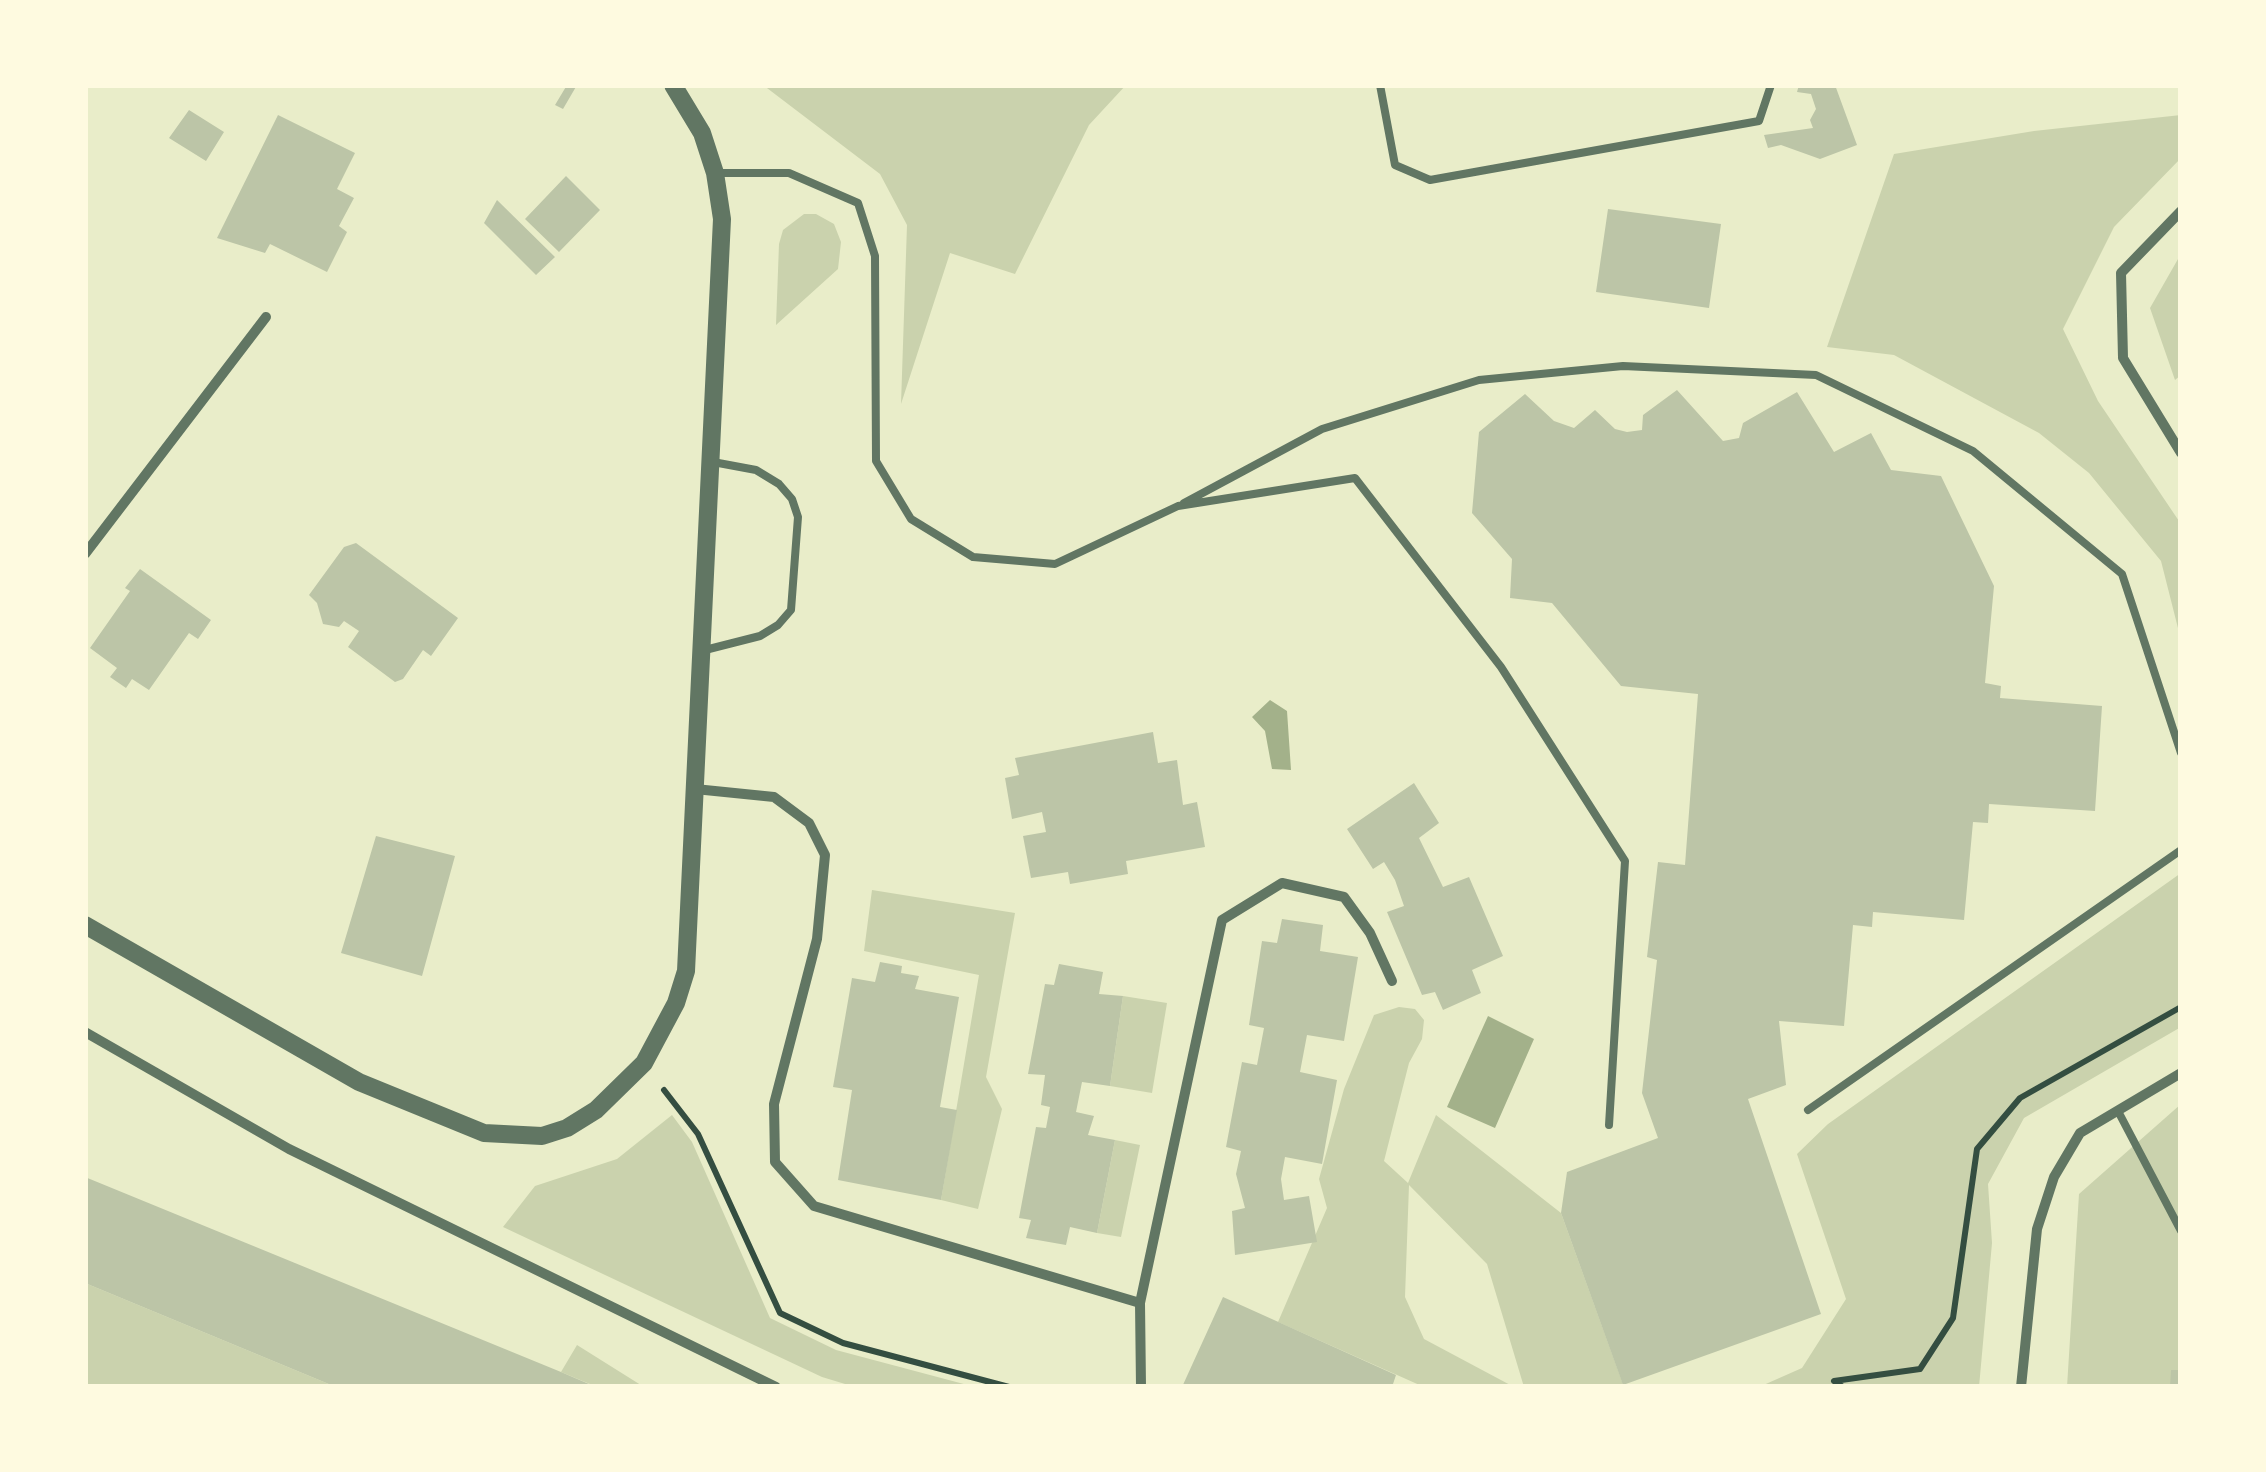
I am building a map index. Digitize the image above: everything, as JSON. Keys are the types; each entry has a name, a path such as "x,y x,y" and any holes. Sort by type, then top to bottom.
{"street":[{"path":"85,925 359,1082 484,1133 542,1136 567,1128 596,1110 644,1064 676,1003 686,971 722,218 715,173 702,133 674,85"},
{"path":"2181,211 2121,273 2123,358 2181,453"},
{"path":"86,551 266,317"},
{"path":"695,789 774,797 809,823 825,855 818,939 774,1104 776,1162 814,1206 1140,1303"},
{"path":"1141,1387 1140,1303 1222,920 1282,883 1344,897 1370,933 1392,981"},
{"path":"85,1032 289,1149 776,1387"},
{"path":"2022,1387 2037,1229 2054,1177 2080,1134 2181,1073"}],"lane":[{"path":"1380,85 1394,165 1430,180 1759,120 1771,85"},
{"path":"715,173 789,173 858,203 875,256 876,460 912,519 974,557 1055,564 1178,506 1322,429 1479,380 1623,366 1816,374 1973,451 2122,574 2181,753"},
{"path":"700,651 760,636 778,626 791,610 798,518 792,499 779,484 756,470 708,461"},
{"path":"1178,506 1356,478 1501,667 1625,861 1609,1126"},
{"path":"1808,1110 2181,850"},
{"path":"2119,1113 2181,1231"}],"path":[{"path":"1843,1387 1834,1380 1920,1369 1953,1318 1977,1149 2020,1098 2181,1008"},
{"path":"644,1064 698,1134 780,1313 842,1342 1008,1387"}],"shaded area":[{"path":"763,85 1126,85 1089,125 1015,274 950,253 901,404 907,225 880,174"},
{"path":"2181,115 2181,158 2114,227 2063,329 2098,401 2181,524 2181,640 2161,561 2089,473 2039,433 1894,355 1827,347 1894,154 2034,131"},
{"path":"804,214 816,214 834,224 841,242 838,269 776,325 779,244 783,230"},
{"path":"2178,259 2181,375 2175,380 2150,308"},
{"path":"1270,700 1287,711 1291,770 1272,769 1265,731 1252,717"},
{"path":"2181,873 2181,1027 2024,1118 1988,1184 1992,1243 1979,1387 1759,1387 1802,1368 1846,1299 1797,1154 1828,1124"},
{"path":"872,890 1015,913 986,1077 1002,1109 978,1209 941,1200 979,975 864,951"},
{"path":"1123,996 1167,1003 1152,1093 1110,1086"},
{"path":"1399,1007 1415,1009 1424,1020 1422,1039 1409,1063 1384,1161 1408,1183 1436,1115 1561,1213 1624,1387 1524,1387 1487,1264 1409,1185 1405,1297 1424,1339 1514,1387 1424,1387 1278,1322 1327,1208 1319,1179 1344,1089 1374,1015"},
{"path":"1488,1016 1534,1039 1495,1128 1447,1107"},
{"path":"2181,1104 2181,1387 2067,1387 2079,1194"},
{"path":"672,1115 692,1142 770,1318 836,1350 975,1387 855,1387 822,1377 503,1227 535,1186 617,1159"},
{"path":"1115,1140 1140,1145 1121,1237 1097,1233"},
{"path":"85,1283 336,1387 85,1387"},
{"path":"577,1345 644,1387 597,1387 561,1372"}],"building":[{"path":"567,85 577,85 563,109 555,105"},
{"path":"1799,85 1835,85 1857,145 1820,159 1781,145 1768,148 1764,135 1813,128 1810,120 1816,109 1811,94 1797,92"},
{"path":"189,110 224,132 206,161 169,138"},
{"path":"278,115 355,153 337,189 354,198 339,226 347,232 327,272 270,244 265,253 217,238"},
{"path":"566,176 600,210 559,252 525,219"},
{"path":"497,200 555,257 536,275 484,223"},
{"path":"1608,209 1721,224 1709,308 1596,292"},
{"path":"1677,390 1723,441 1739,438 1743,423 1797,392 1834,452 1871,433 1891,470 1941,476 1994,586 1985,683 2001,686 2000,698 2102,706 2095,811 1989,804 1988,823 1973,822 1964,920 1873,912 1872,927 1853,925 1844,1026 1779,1021 1786,1085 1748,1099 1821,1314 1623,1385 1561,1213 1567,1172 1658,1138 1642,1093 1657,960 1647,957 1658,862 1685,865 1698,694 1621,686 1552,603 1510,598 1512,559 1472,513 1479,432 1525,394 1554,421 1574,428 1595,410 1615,429 1627,432 1642,430 1643,415"},
{"path":"356,543 458,618 431,656 423,650 403,679 395,682 348,647 359,631 344,621 339,627 323,624 317,603 309,595 344,547"},
{"path":"140,569 211,620 198,639 189,633 149,690 132,679 126,688 110,677 117,668 90,648 130,591 125,588"},
{"path":"1153,732 1158,763 1177,760 1183,805 1197,802 1205,847 1126,861 1128,874 1070,884 1068,872 1031,878 1023,836 1046,832 1042,812 1012,819 1005,778 1019,775 1015,758"},
{"path":"1414,783 1439,823 1419,838 1443,887 1469,877 1503,956 1472,970 1481,993 1443,1010 1435,992 1422,995 1387,912 1404,906 1395,880 1384,862 1373,869 1347,829"},
{"path":"376,836 455,856 422,976 341,953"},
{"path":"1282,919 1323,925 1320,951 1358,957 1344,1041 1307,1035 1300,1072 1337,1080 1322,1164 1285,1157 1281,1179 1284,1200 1309,1196 1317,1242 1235,1255 1232,1211 1245,1208 1236,1174 1241,1151 1226,1147 1242,1062 1257,1065 1264,1028 1249,1025 1262,941 1277,943"},
{"path":"880,962 902,966 901,973 919,976 915,989 959,997 940,1107 957,1110 941,1200 838,1180 852,1090 833,1087 852,978 875,982"},
{"path":"1059,964 1103,972 1099,994 1123,996 1110,1086 1082,1082 1076,1112 1094,1116 1088,1135 1115,1140 1097,1233 1070,1227 1066,1245 1026,1238 1031,1220 1019,1218 1036,1127 1046,1128 1050,1107 1041,1105 1045,1075 1028,1074 1045,984 1054,985"},
{"path":"85,1177 596,1387 336,1387 85,1283"},
{"path":"1223,1297 1396,1375 1392,1387 1182,1387"},
{"path":"2171,1370 2181,1370 2181,1387 2170,1387"}]}
